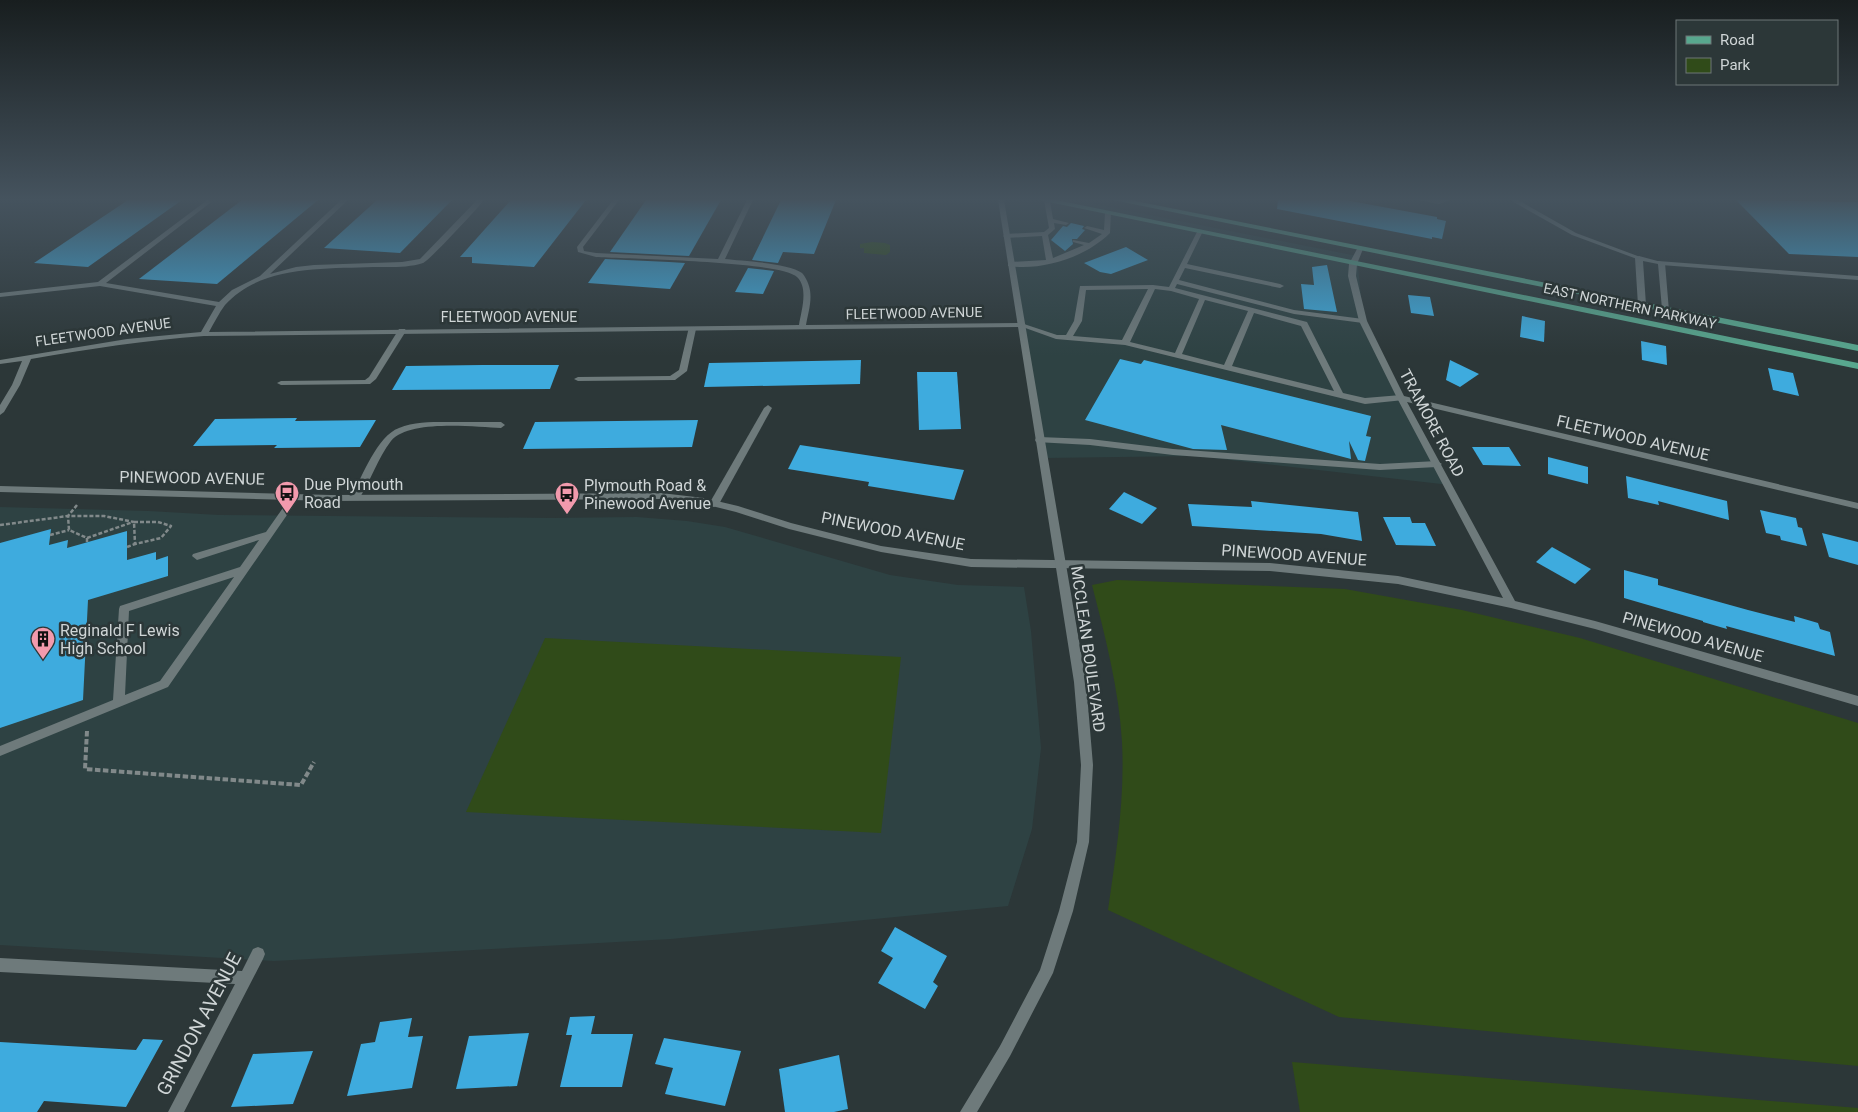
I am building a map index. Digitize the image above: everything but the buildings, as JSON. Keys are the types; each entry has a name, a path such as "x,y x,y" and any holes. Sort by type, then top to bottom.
{"main road":[{"name":"EAST NORTHERN PARKWAY","path":"1296,252 1858,366"},
{"name":"EAST NORTHERN PARKWAY","path":"1375,252 1858,348"}],"street":[{"path":"100,284 142,252"},
{"path":"204,334 221,304 261,278 289,252"},
{"path":"261,278 296,269 314,267 422,262 432,252"},
{"path":"581,252 604,256 720,262 790,269 798,273 806,285 807,295 802,328"},
{"path":"720,262 725,252"},
{"name":"MCCLEAN BOULEVARD","path":"968,1112 1006,1052 1046,973 1066,911 1083,842 1086,755 1080,682 1009,252"},
{"path":"1049,252 1050,261"},
{"path":"1011,264 1046,263 1077,252"},
{"path":"1171,289 1190,252"},
{"name":"TRAMORE ROAD","path":"1359,252 1352,276 1363,321 1401,398 1511,604"},
{"path":"1622,252 1661,263 1858,278"},
{"path":"1638,258 1642,305"},
{"path":"1661,263 1666,309"},
{"path":"1183,265 1280,286"},
{"path":"1175,281 1294,312 1363,321"},
{"path":"0,295 100,284 221,304"},
{"path":"1126,343 1153,287"},
{"path":"1068,338 1078,321 1083,288 1153,287 1171,289 1304,324 1340,395"},
{"path":"1177,356 1204,298"},
{"path":"1227,368 1252,310"},
{"name":"FLEETWOOD AVENUE","path":"0,362 128,341 204,334 1021,325 1056,337 1126,343 1365,400 1401,398 1858,506"},
{"path":"578,379 672,378 683,372 692,329"},
{"path":"280,383 366,382 372,379 402,332"},
{"path":"0,412 16,386 28,357"},
{"path":"714,504 768,408"},
{"path":"356,497 388,439 402,428 417,425 501,425"},
{"path":"1039,440 1090,442 1173,452 1380,467 1437,464"},
{"name":"PINEWOOD AVENUE","path":"0,489 295,497 661,496 738,509 789,526 906,554 971,564 1270,567 1361,574 1430,586 1595,625 1858,701"},
{"path":"0,751 164,684 295,497"},
{"path":"197,556 269,534"},
{"path":"119,702 124,609 244,570"},
{"name":"GRINDON AVENUE","path":"176,1112 258,954"},
{"path":"0,965 246,978"}],"path":[{"path":"69,530 68,516 79,504"},
{"path":"0,525 68,516 104,516 134,522 158,522 171,526 161,538 127,547"},
{"path":"50,535 69,530 87,538 134,522"},
{"path":"134,522 136,544"},
{"path":"87,538 87,543"},
{"path":"87,716 85,769 301,785 314,762"}],"shaded area":[{"path":"1012,252 1336,252 1357,256 1363,318 1450,485 1195,456 1045,458"},
{"path":"0,507 219,515 637,517 687,521 725,527 890,575 958,585 1024,587 1031,631 1041,748 1032,829 1008,906 671,939 274,961 0,945"}],"green space":[{"path":"864,252 890,252 886,255"},
{"path":"1117,580 1345,589 1462,610 1580,638 1858,723 1858,1066 1339,1017 1108,910 1121,805 1122,742 1115,682 1092,585"},
{"path":"545,638 901,657 881,833 466,812"},
{"path":"1292,1062 1858,1108 1858,1112 1300,1112"}],"place":[{"name":"Due Plymouth Road","path":"287,514"},
{"name":"Plymouth Road & Pinewood Avenue","path":"567,515"},
{"name":"Reginald F Lewis High School","path":"43,660"}]}
